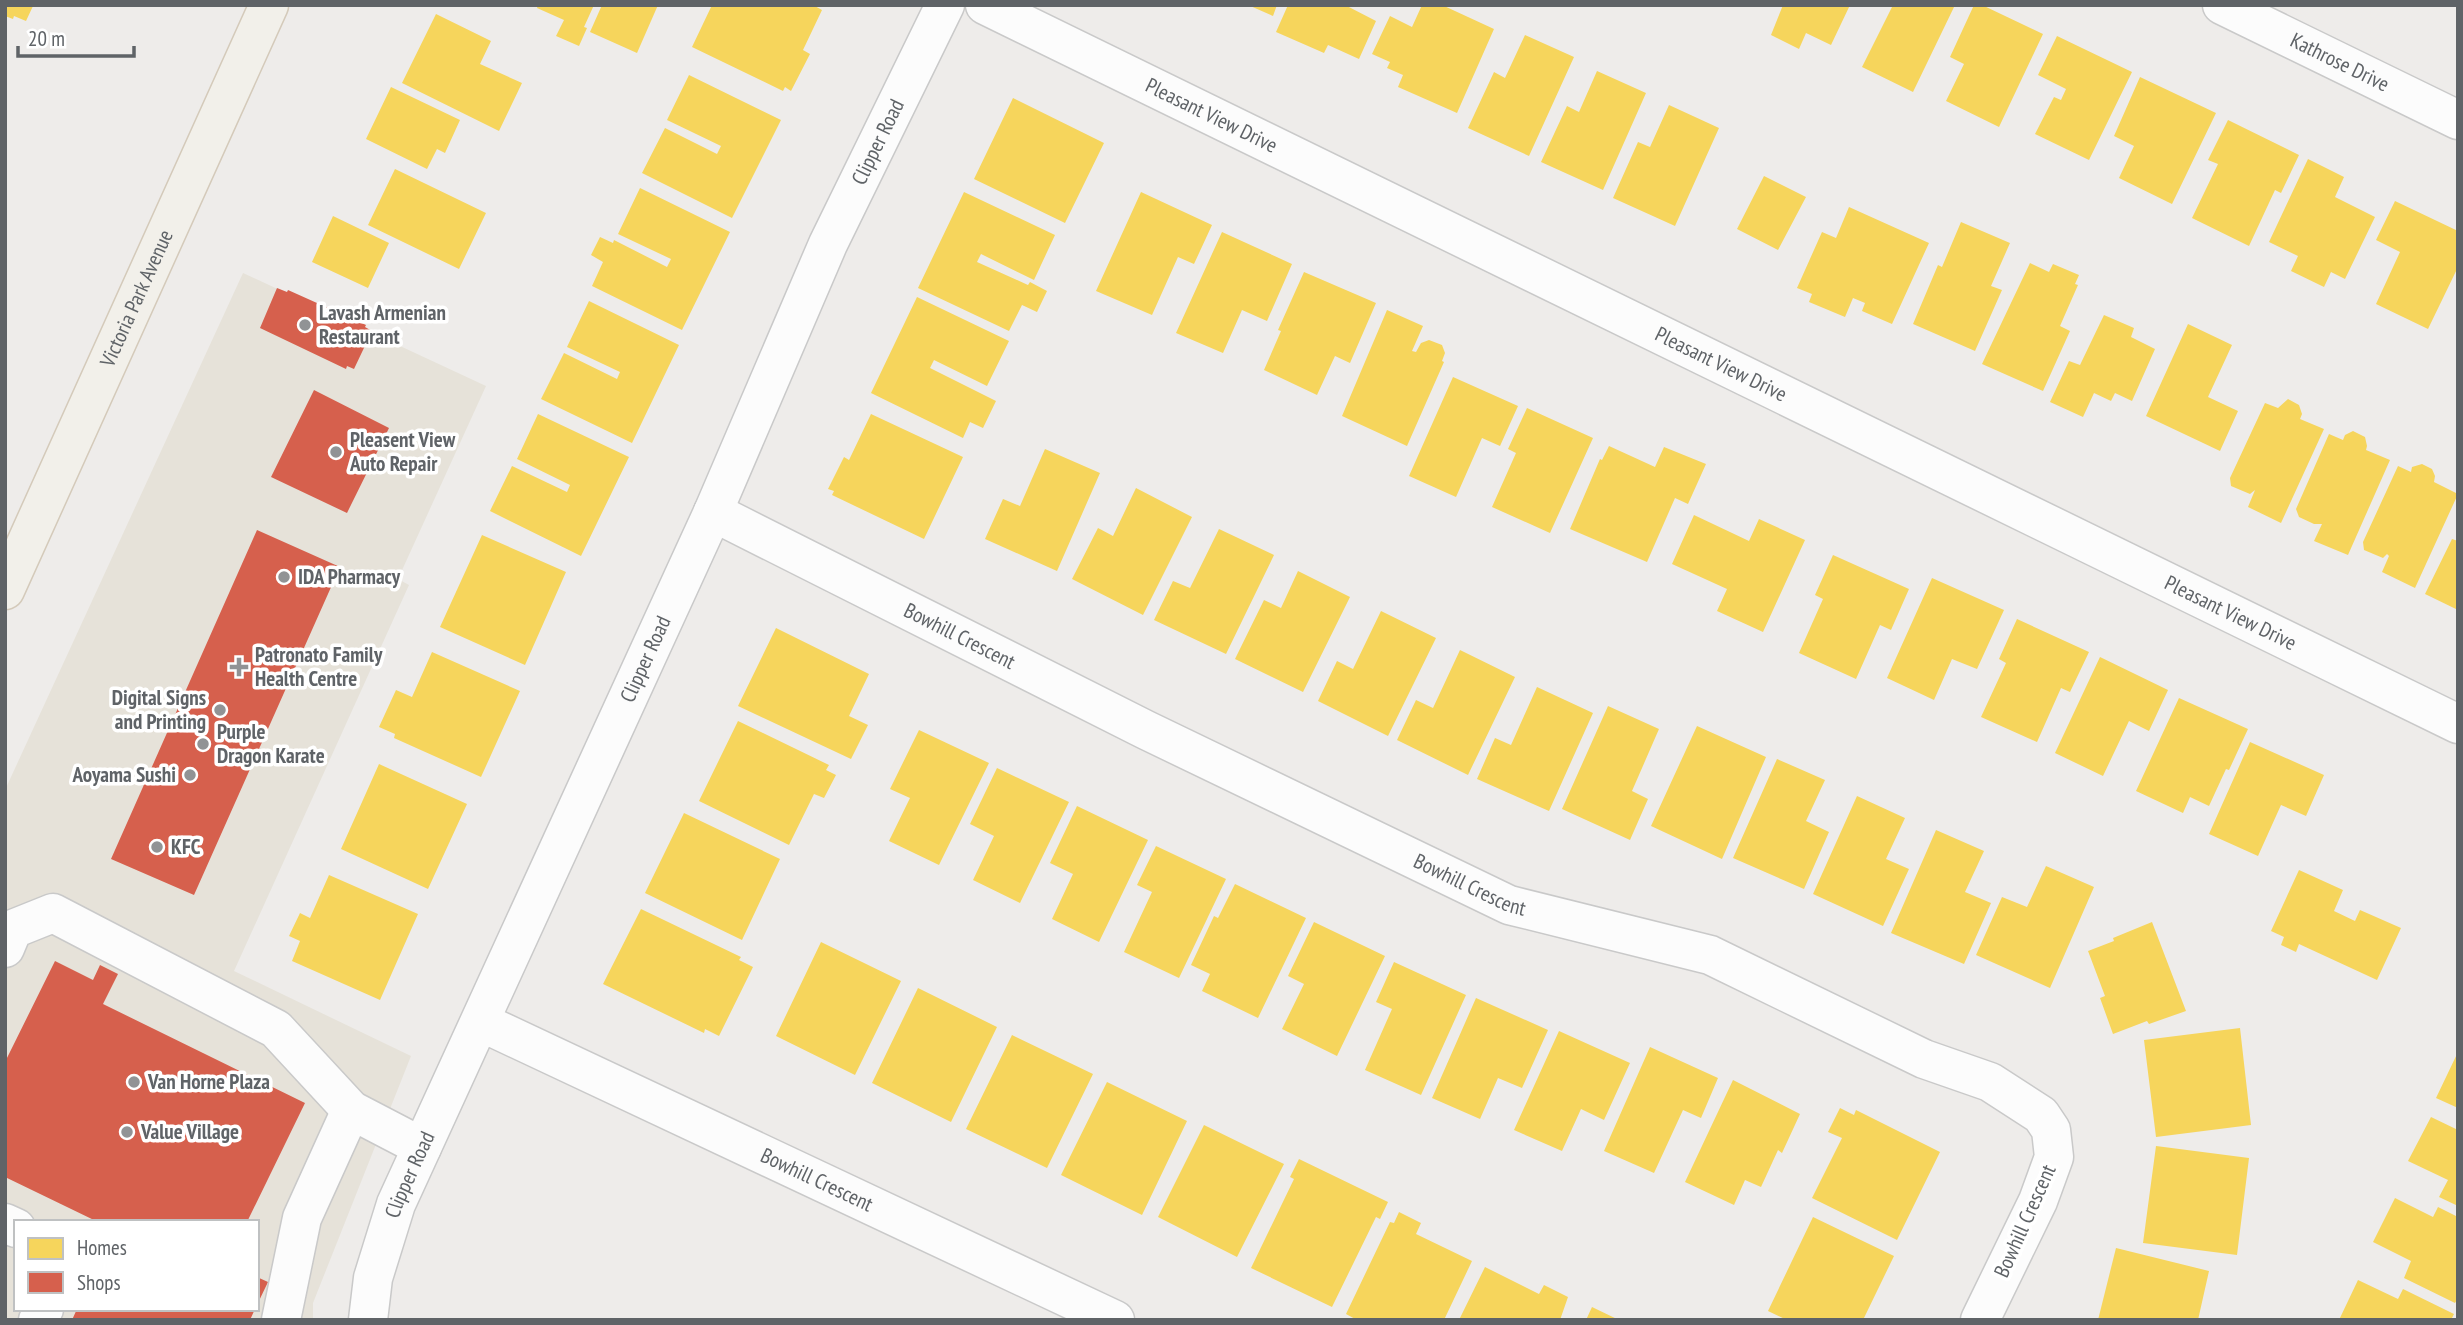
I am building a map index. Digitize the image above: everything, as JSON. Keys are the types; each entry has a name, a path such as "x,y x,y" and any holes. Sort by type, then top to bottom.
{"main road":[{"name":"Victoria Park Avenue","path":"5,590 268,5"}],"street":[{"name":"Clipper Road","path":"368,1320 373,1278 396,1204 713,512 828,244 945,5"},
{"name":"Pleasant View Drive","path":"985,5 2458,724"},
{"name":"Kathrose Drive","path":"2222,5 2458,120"},
{"name":"Bowhill Crescent","path":"713,512 1146,730 1509,905 1710,955 1924,1059 1990,1082 2041,1115 2051,1130 2054,1157 2038,1201 1980,1320"},
{"path":"8,934 53,913 276,1029 351,1110 422,1147"},
{"name":"Bowhill Crescent","path":"481,1022 1115,1320"},
{"path":"281,1320 302,1218 351,1110"}],"shaded area":[{"path":"243,273 486,386 398,579 409,585 234,971 411,1056 313,1303 313,1320 5,1320 5,790"}],"building: Homes":[{"path":"5,5 33,6 26,21 5,16"},
{"path":"538,5 594,5 579,46 556,36 564,20 537,8"},
{"path":"602,5 658,5 637,53 590,32"},
{"path":"712,5 813,5 822,10 803,50 810,54 791,91 785,87 783,91 692,47"},
{"path":"1248,5 1277,5 1273,16"},
{"path":"1288,5 1345,5 1376,21 1359,59 1328,45 1324,53 1276,32"},
{"path":"1422,5 1442,5 1494,29 1457,113 1398,87 1403,75 1387,68 1390,62 1372,54 1390,16 1412,27"},
{"path":"1783,5 1850,5 1831,45 1806,33 1799,49 1771,35"},
{"path":"1893,5 1955,5 1913,92 1862,67"},
{"path":"1974,5 1982,5 2043,34 1999,127 1946,101 1964,64 1950,57"},
{"path":"436,14 491,41 480,64 522,83 499,131 402,83"},
{"path":"1525,35 1574,57 1529,156 1468,128 1494,72 1505,78"},
{"path":"2057,36 2132,72 2089,160 2035,134 2054,97 2061,100 2066,89 2038,75"},
{"path":"1597,71 1646,93 1603,190 1541,162 1567,106 1579,112"},
{"path":"689,75 781,120 732,218 642,173 665,128 717,154 721,146 667,120"},
{"path":"2140,77 2216,113 2172,204 2119,178 2134,146 2114,136"},
{"path":"391,87 460,120 445,153 437,149 427,169 366,139"},
{"path":"1013,98 1104,143 1065,223 974,179"},
{"path":"1669,105 1719,128 1675,226 1613,198 1638,142 1650,147"},
{"path":"2228,120 2299,155 2281,193 2275,190 2249,246 2192,218 2218,164 2208,160"},
{"path":"2308,159 2344,177 2335,197 2375,217 2345,279 2331,272 2324,287 2291,271 2298,256 2269,242"},
{"path":"395,169 486,213 459,269 368,225"},
{"path":"1764,176 1806,197 1778,250 1737,229"},
{"path":"640,188 730,232 682,330 592,286 603,262 591,255 600,237 613,243 614,240 667,267 671,259 618,234"},
{"path":"964,192 1055,235 1034,280 981,254 977,262 1047,291 1037,312 1022,305 1009,331 918,288"},
{"path":"1141,192 1212,225 1194,264 1178,257 1152,315 1096,291"},
{"path":"2395,201 2458,231 2458,267 2428,329 2376,304 2400,252 2376,240"},
{"path":"1849,207 1929,243 1892,324 1862,311 1865,303 1853,298 1845,317 1809,302 1812,294 1797,288 1822,232 1836,238"},
{"path":"333,216 389,243 368,288 312,262"},
{"path":"1961,222 2010,243 1991,286 2002,290 1975,351 1913,324 1938,265 1942,267"},
{"path":"1222,232 1292,264 1267,321 1242,310 1223,353 1176,333"},
{"path":"2030,263 2049,272 2053,264 2079,275 2075,284 2078,285 2060,326 2070,331 2043,391 1982,364"},
{"path":"1304,272 1376,303 1350,363 1335,356 1317,395 1264,370 1281,331 1278,330"},
{"path":"917,297 1009,341 987,386 934,360 930,368 996,401 983,428 970,422 963,438 871,393"},
{"path":"589,301 679,345 632,443 541,399 564,353 617,379 620,372 567,347"},
{"path":"1387,310 1423,326 1412,351 1416,352 1421,343 1429,340 1442,345 1445,353 1444,362 1407,446 1342,416"},
{"path":"2104,315 2134,328 2131,337 2155,349 2132,401 2115,393 2111,401 2094,393 2083,417 2050,402 2069,361 2080,365"},
{"path":"2188,324 2232,345 2208,397 2238,411 2220,451 2146,416"},
{"path":"1453,377 1518,406 1500,446 1482,438 1456,497 1409,476"},
{"path":"2288,399 2299,405 2302,414 2300,419 2324,429 2281,523 2248,507 2255,490 2250,494 2231,486 2230,478 2265,403 2278,408"},
{"path":"1527,408 1593,438 1550,533 1492,507 1516,453 1508,449"},
{"path":"538,414 629,457 581,556 490,511 512,466 567,492 570,485 517,459"},
{"path":"871,414 963,457 924,539 832,495 834,491 828,489 844,457 849,460"},
{"path":"2353,431 2365,437 2366,450 2390,460 2348,555 2314,541 2322,524 2314,524 2299,517 2296,509 2329,434 2343,440 2345,435"},
{"path":"1609,446 1655,467 1664,447 1706,464 1688,504 1675,498 1647,562 1570,529 1600,459 1602,460"},
{"path":"1045,449 1100,473 1057,571 985,539 1003,499 1020,506"},
{"path":"2422,464 2432,469 2434,482 2458,494 2415,588 2382,572 2389,556 2387,554 2383,558 2364,550 2363,542 2398,466 2411,472 2412,467"},
{"path":"1136,488 1192,517 1143,615 1072,579 1098,528 1113,536"},
{"path":"1694,515 1749,541 1759,519 1805,540 1763,632 1717,611 1727,589 1672,564"},
{"path":"1219,529 1274,555 1226,654 1154,620 1173,581 1190,588"},
{"path":"482,535 566,572 525,665 440,627"},
{"path":"2452,539 2458,541 2458,610 2425,594"},
{"path":"1833,555 1909,589 1891,630 1880,625 1856,679 1799,653 1823,599 1815,595"},
{"path":"1298,571 1350,597 1303,692 1235,659 1264,600 1281,608"},
{"path":"1932,578 2004,610 1977,669 1952,659 1934,700 1887,678"},
{"path":"1381,611 1436,638 1388,736 1318,701 1337,661 1353,669"},
{"path":"2017,619 2089,652 2070,692 2061,688 2037,742 1981,717 2006,663 1999,659"},
{"path":"776,628 869,674 849,716 868,725 851,759 738,706"},
{"path":"1460,650 1515,677 1468,775 1397,740 1416,700 1433,708"},
{"path":"432,652 520,691 481,777 394,738 395,734 379,727 396,690 412,697"},
{"path":"2100,657 2168,690 2149,731 2129,721 2103,776 2055,753"},
{"path":"1537,687 1593,713 1549,811 1477,779 1495,738 1511,745"},
{"path":"2179,698 2248,729 2209,806 2190,797 2183,813 2136,791"},
{"path":"1608,706 1659,729 1632,791 1648,799 1630,840 1562,809"},
{"path":"738,721 829,765 826,770 836,775 824,798 814,794 789,845 699,801"},
{"path":"1697,726 1766,757 1722,859 1651,826"},
{"path":"919,730 989,763 939,865 889,841 910,798 890,789"},
{"path":"2250,742 2324,775 2306,816 2281,805 2258,856 2209,834"},
{"path":"1777,759 1825,780 1806,821 1829,832 1804,889 1733,858"},
{"path":"379,764 467,804 428,889 341,849"},
{"path":"997,768 1069,802 1020,903 973,880 994,836 970,824"},
{"path":"1857,796 1905,818 1886,859 1909,869 1883,926 1813,894"},
{"path":"1077,806 1148,840 1099,942 1052,919 1073,874 1050,863"},
{"path":"684,813 780,859 742,940 645,893"},
{"path":"1936,830 1984,851 1965,892 1991,903 1964,964 1891,933"},
{"path":"1156,846 1226,879 1179,978 1124,952 1152,892 1137,885"},
{"path":"2046,866 2094,887 2050,988 1976,955 2002,897 2027,907"},
{"path":"2299,870 2343,890 2334,911 2355,921 2360,910 2401,928 2377,980 2299,944 2296,952 2281,945 2284,937 2271,931"},
{"path":"329,875 418,914 380,1000 292,961 300,941 289,936 300,913 310,918"},
{"path":"1235,884 1306,918 1258,1018 1202,991 1210,974 1191,965 1214,916 1218,918"},
{"path":"641,909 741,957 739,960 753,967 719,1036 705,1029 704,1033 603,984"},
{"path":"1314,922 1385,956 1337,1056 1282,1029 1304,984 1288,976"},
{"path":"2152,922 2186,1011 2149,1024 2147,1021 2113,1034 2100,998 2105,996 2088,951"},
{"path":"821,942 901,981 855,1075 776,1036"},
{"path":"1394,962 1466,995 1421,1095 1365,1070 1392,1009 1376,1002"},
{"path":"918,988 997,1027 951,1122 872,1083"},
{"path":"1476,998 1548,1030 1522,1088 1498,1078 1480,1119 1432,1098"},
{"path":"2240,1028 2251,1125 2156,1137 2144,1040"},
{"path":"1559,1031 1630,1063 1604,1120 1581,1109 1562,1151 1514,1130"},
{"path":"1012,1035 1093,1074 1047,1168 966,1129"},
{"path":"1650,1047 1718,1078 1701,1118 1683,1110 1654,1173 1604,1151"},
{"path":"2458,1052 2458,1108 2436,1098"},
{"path":"1733,1080 1800,1114 1782,1153 1778,1150 1761,1187 1745,1180 1734,1205 1685,1182"},
{"path":"1107,1082 1187,1121 1142,1215 1061,1175"},
{"path":"1840,1108 1854,1115 1856,1110 1940,1152 1897,1240 1812,1198 1842,1138 1828,1132"},
{"path":"2431,1117 2458,1130 2458,1206 2439,1197 2448,1180 2408,1161"},
{"path":"1204,1125 1284,1164 1237,1257 1158,1217"},
{"path":"2156,1146 2249,1158 2237,1255 2143,1243"},
{"path":"1299,1159 1388,1202 1380,1219 1376,1217 1332,1307 1251,1268 1294,1179 1290,1177"},
{"path":"2395,1198 2433,1217 2438,1207 2458,1217 2458,1298 2455,1303 2404,1278 2411,1261 2373,1242"},
{"path":"1399,1212 1421,1223 1416,1234 1472,1261 1444,1320 1357,1320 1346,1314 1390,1222 1394,1223"},
{"path":"1813,1217 1894,1256 1863,1320 1787,1320 1768,1311"},
{"path":"2116,1248 2209,1271 2198,1320 2098,1320"},
{"path":"1485,1267 1539,1294 1544,1285 1568,1297 1560,1320 1459,1320"},
{"path":"2358,1280 2398,1299 2403,1289 2454,1314 2451,1320 2339,1320"},
{"path":"1592,1307 1619,1320 1586,1320"}],"building: Shops":[{"path":"277,288 287,292 288,290 366,325 365,327 372,331 354,369 347,366 346,369 260,328"},
{"path":"314,390 389,428 347,513 271,477"},
{"path":"257,530 340,567 194,895 111,859"},
{"name":"Van Horne Plaza","path":"55,961 93,980 100,965 118,974 103,1004 305,1103 248,1220 94,1220 5,1177 5,1062"},
{"path":"259,1278 268,1282 259,1301"},
{"path":"76,1311 254,1311 250,1320 72,1320"}],"place":[{"name":"Lavash Armenian Restaurant","path":"305,325"},
{"name":"Pleasent View Auto Repair","path":"336,452"},
{"name":"IDA Pharmacy","path":"284,577"},
{"name":"Patronato Family Health Centre","path":"239,667"},
{"name":"Digital Signs and Printing","path":"220,710"},
{"name":"Purple Dragon Karate","path":"203,744"},
{"name":"Aoyama Sushi","path":"190,775"},
{"name":"KFC","path":"157,847"},
{"name":"Van Horne Plaza","path":"134,1082"},
{"name":"Value Village","path":"127,1132"}]}
